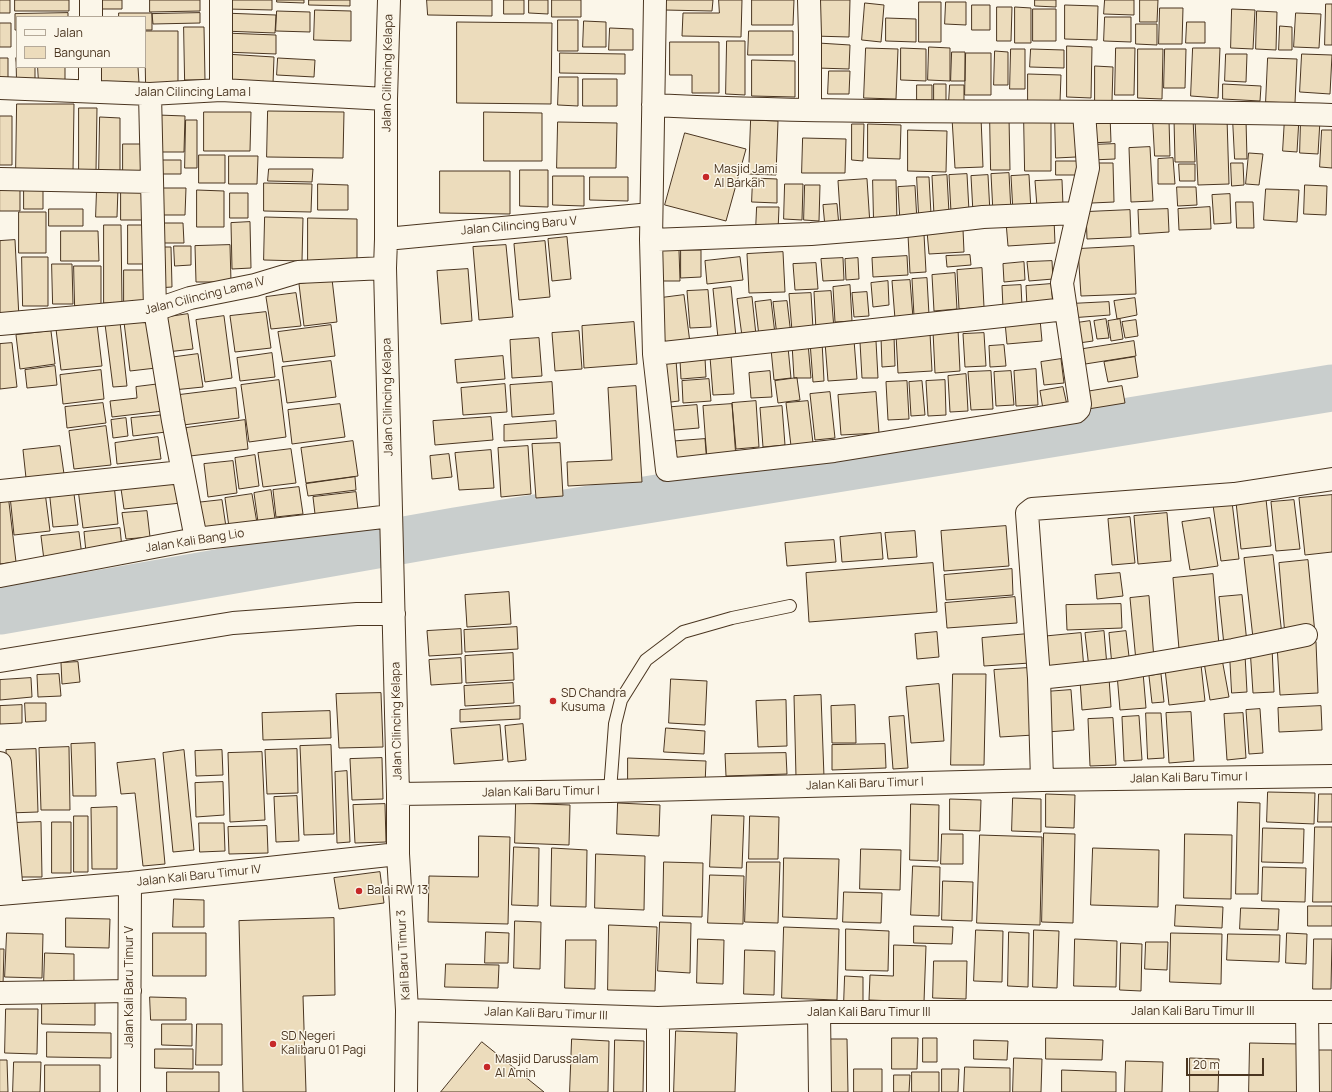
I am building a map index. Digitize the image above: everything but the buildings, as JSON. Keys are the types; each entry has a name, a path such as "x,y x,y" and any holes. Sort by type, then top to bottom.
{"street":[{"path":"91,0 91,16"},
{"path":"221,0 221,90"},
{"name":"Jalan Cilincing Kelapa","path":"389,0 386,99 385,268 398,794"},
{"path":"655,0 651,240 654,354 667,470 834,451 1076,412 1079,409 1080,404 1062,283 1088,168 1084,112"},
{"path":"809,0 810,110"},
{"path":"90,68 90,91"},
{"name":"Jalan Cilincing Lama I","path":"0,88 150,94 221,90 386,99"},
{"path":"150,94 155,310 182,472 196,539"},
{"path":"653,105 738,109 1236,112 1332,115"},
{"path":"0,179 152,182"},
{"path":"651,240 811,234 897,227 983,217 1077,213"},
{"name":"Jalan Cilincing Baru V","path":"386,239 651,214"},
{"name":"Jalan Cilincing Lama IV","path":"0,324 155,310 190,298 255,285 298,272 385,268"},
{"path":"654,354 1066,309"},
{"path":"0,491 182,472"},
{"path":"1042,780 1039,678 1027,513 1032,509 1234,494 1332,479"},
{"name":"Jalan Kali Bang Lio","path":"0,576 196,539 392,523"},
{"path":"0,661 233,623 357,614 394,607"},
{"path":"1039,678 1114,670 1233,650 1306,635"},
{"path":"0,763 6,893"},
{"name":"Jalan Kali Baru Timur I","path":"398,794 610,791 1042,780 1332,776"},
{"name":"Kali Baru Timur 3","path":"398,794 398,854 407,1010 406,1092"},
{"name":"Jalan Kali Baru Timur IV","path":"6,893 130,883 398,854"},
{"name":"Jalan Kali Baru Timur V","path":"129,1092 130,883"},
{"path":"0,994 130,990"},
{"name":"Jalan Kali Baru Timur III","path":"407,1010 658,1018 819,1012 1332,1012"},
{"path":"819,1012 820,1092"},
{"path":"1307,1012 1308,1092"},
{"path":"658,1018 658,1092"}],"lane":[{"path":"610,791 615,724 620,700 646,660 682,632 732,618 790,606"}],"waterway":[{"path":"0,611 456,531 1332,388"}],"place":[{"name":"Masjid Jami Al Barkah","path":"706,177"},
{"name":"SD Chandra Kusuma","path":"553,701"},
{"name":"Balai RW 13","path":"359,891"},
{"name":"SD Negeri Kalibaru 01 Pagi","path":"273,1044"},
{"name":"Masjid Darussalam Al Amin","path":"487,1067"}]}
